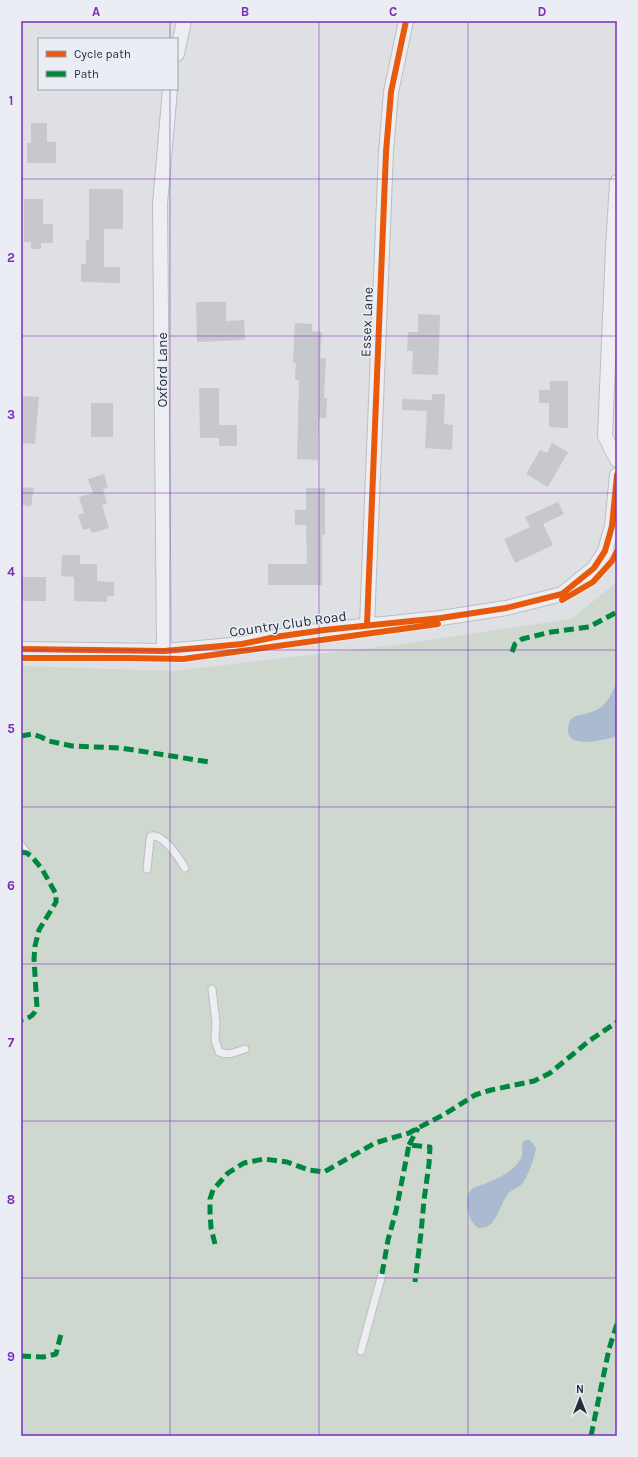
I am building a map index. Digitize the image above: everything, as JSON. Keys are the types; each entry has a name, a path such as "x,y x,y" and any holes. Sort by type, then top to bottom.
{"street":[{"path":"178,49 184,21"},
{"name":"Essex Lane","path":"367,625 386,152 391,92 406,21"},
{"name":"Oxford Lane","path":"164,652 160,204 170,90"},
{"path":"617,182 605,436 617,460"},
{"name":"Country Club Road","path":"21,649 164,652 242,644 275,637 324,630 441,618 506,608 562,594 611,553 617,475"}],"lane":[{"path":"147,869 150,840 151,836 155,835 159,836 178,856 185,868"},
{"path":"21,845 27,853"},
{"path":"212,989 216,1023 215,1040 219,1052 222,1054 233,1053 245,1049"},
{"path":"361,1351 382,1274"}],"shaded area":[{"path":"617,582 617,1436 21,1436 21,666 172,671 395,645 571,619"}],"water":[{"path":"617,680 617,736 588,742 581,742 570,737 568,729 571,719 576,716 592,712 602,706 613,692"},
{"path":"525,1140 530,1140 536,1148 526,1178 518,1188 507,1195 491,1224 487,1227 478,1227 470,1218 467,1204 469,1194 473,1188 502,1176 515,1167 522,1155 522,1143"}],"building":[{"path":"31,123 47,123 47,142 56,142 56,163 27,163 27,143 31,143"},
{"path":"89,189 123,189 123,229 104,229 104,267 120,267 120,283 81,282 81,264 86,264 86,240 89,240"},
{"path":"24,199 43,199 43,224 53,224 53,243 41,243 41,249 31,249 31,242 24,242"},
{"path":"196,302 226,302 226,321 244,320 245,340 197,342"},
{"path":"418,314 440,315 438,375 412,374 413,351 407,351 408,332 418,332"},
{"path":"295,323 312,324 312,331 322,332 320,358 326,358 324,398 327,398 326,418 319,418 318,460 297,459 299,380 295,380 296,363 293,363"},
{"path":"550,381 568,381 568,428 549,427 549,403 539,403 539,390 550,390"},
{"path":"199,388 219,388 219,425 237,425 237,446 219,446 219,438 200,438"},
{"path":"432,394 445,394 444,424 453,425 452,450 425,448 427,411 402,410 402,399 432,400"},
{"path":"21,396 39,397 35,444 21,443"},
{"path":"91,403 113,403 113,437 91,437"},
{"path":"552,443 568,452 548,487 526,474 540,450 547,453"},
{"path":"104,474 108,487 103,489 107,503 102,505 109,528 92,533 90,528 83,530 78,515 84,513 79,497 93,493 88,479"},
{"path":"21,487 34,488 31,506 21,505"},
{"path":"306,488 325,488 325,535 322,535 322,585 268,585 268,564 307,564 306,525 295,525 295,510 306,510"},
{"path":"558,502 564,514 543,524 553,545 515,563 504,539 530,527 525,517"},
{"path":"62,555 80,555 80,564 97,564 97,581 114,582 114,596 107,596 107,602 74,601 74,577 61,576"},
{"path":"21,577 46,577 46,601 21,601"}],"marked path":[{"path":"512,652 515,644 522,639 551,632 589,627 617,612"},
{"path":"21,736 32,734 49,741 72,746 121,748 209,762"},
{"path":"21,852 27,853 33,858 42,869 56,894 56,902 39,930 35,946 34,959 37,1008 31,1016 21,1020"},
{"path":"215,1244 211,1228 210,1212 210,1199 213,1190 228,1173 244,1163 264,1159 287,1162 309,1170 324,1172 375,1143 409,1133 445,1114 475,1095 534,1081 550,1073 589,1041 617,1022"},
{"path":"409,1145 418,1128"},
{"path":"382,1274 409,1145 430,1147 415,1282"},
{"path":"591,1436 609,1349 617,1324"},
{"path":"21,1356 43,1357 56,1354 61,1334"}],"cycle path":[{"path":"367,625 386,152 391,92 406,21"},
{"path":"21,649 164,651 242,644 275,637 324,630 441,618 506,608 562,594 594,568 605,551 612,526 617,475"},
{"path":"562,600 593,582 612,561 617,551"},
{"path":"21,658 183,659 438,624"}]}
